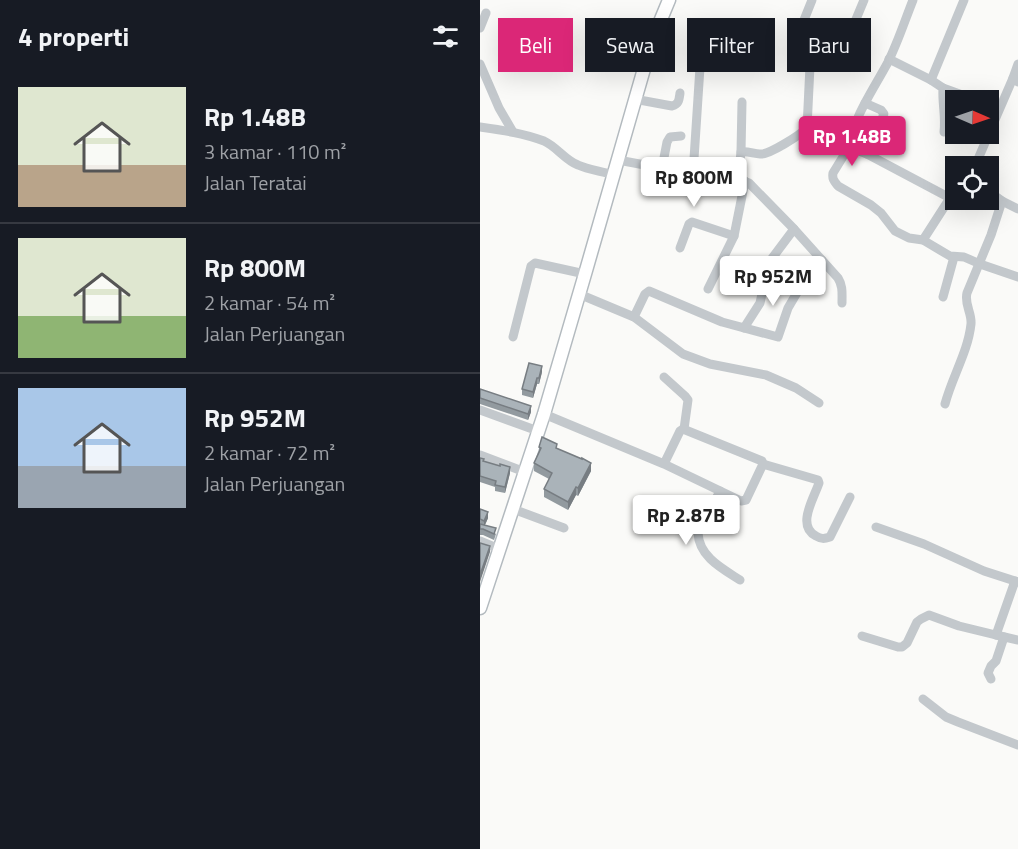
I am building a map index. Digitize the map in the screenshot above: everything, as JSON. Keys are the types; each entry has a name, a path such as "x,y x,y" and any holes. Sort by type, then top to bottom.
{"street":[{"path":"481,601 544,414 634,99 652,41 669,0"},
{"path":"805,18 812,0"},
{"path":"856,18 864,0"},
{"path":"913,0 889,59 854,126 849,147 832,177 838,186 881,213 895,231 909,238 923,240 954,258 964,257 1018,277"},
{"path":"931,80 964,0"},
{"path":"480,28 486,13"},
{"path":"889,59 948,90"},
{"path":"480,64 499,108 513,132"},
{"path":"999,107 1015,80 1018,64"},
{"path":"693,174 700,72"},
{"path":"741,152 763,154 807,128 810,72"},
{"path":"943,88 944,132"},
{"path":"634,99 672,106 678,102 680,93"},
{"path":"708,290 734,236 741,180 742,102"},
{"path":"865,103 881,110 884,114 867,154"},
{"path":"480,127 513,132 545,142 578,165 614,175"},
{"path":"807,128 867,154 945,195"},
{"path":"662,168 667,142 670,137 681,136"},
{"path":"618,160 741,180 752,185 841,282 842,303"},
{"path":"999,199 1018,209"},
{"path":"945,404 968,343 971,316 965,299 1002,201"},
{"path":"923,240 945,210"},
{"path":"680,248 689,224 692,222 734,236"},
{"path":"770,261 794,229"},
{"path":"943,297 954,258"},
{"path":"634,317 645,294 649,291 722,322 778,337 788,308 822,260"},
{"path":"513,337 531,266 535,263 585,274"},
{"path":"744,328 763,296 763,289 759,284"},
{"path":"579,294 634,317 683,354 710,364 766,375 806,393 819,403"},
{"path":"664,377 688,400 684,429 680,431 664,464"},
{"path":"480,410 538,431"},
{"path":"544,414 664,464 741,501 744,501 763,464"},
{"path":"684,429 762,461 763,464 819,480 806,516 806,523 812,534 819,538 828,539 830,537 850,497"},
{"path":"480,455 525,472"},
{"path":"720,491 698,533 698,540 714,563 740,580"},
{"path":"513,509 564,528"},
{"path":"876,527 1017,582 1000,636 996,661 988,673 991,680"},
{"path":"480,542 499,549"},
{"path":"862,636 898,647 902,646 907,643 917,622 930,615 959,626 1018,640"},
{"path":"923,699 946,717 1018,745"}],"building":[{"path":"529,363 542,366 533,392 522,389"},
{"path":"480,389 531,406 528,414 480,398"},
{"path":"542,437 557,444 556,448 591,463 568,502 544,489 552,473 534,463 541,448 539,447"},
{"path":"480,458 484,459 483,461 510,467 505,487 495,485 496,481 480,476"},
{"path":"480,509 488,512 484,521 480,519"},
{"path":"480,524 496,528 494,534 480,529"},
{"path":"480,543 490,546 480,575"}]}
